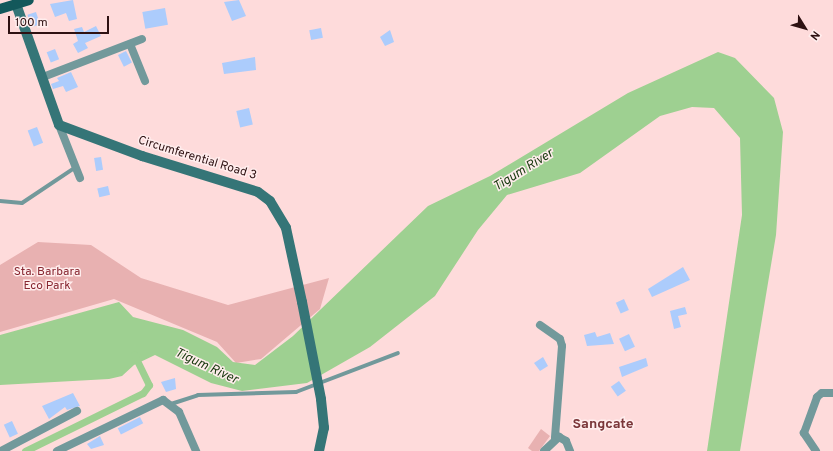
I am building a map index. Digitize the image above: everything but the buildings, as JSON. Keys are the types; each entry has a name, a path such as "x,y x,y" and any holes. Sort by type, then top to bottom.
{"main road":[{"path":"0,9 15,2 28,0"},
{"path":"15,2 59,125"},
{"name":"Circumferential Road 3","path":"59,125 128,151 258,192 270,201 286,228 302,302 321,399 324,428 319,451"}],"street":[{"path":"43,77 142,40"},
{"path":"130,44 145,81"},
{"path":"59,125 80,178"},
{"path":"540,325 561,342 555,438 544,451"},
{"path":"816,451 804,433 817,397 822,393 833,393"},
{"path":"57,451 153,403 163,400 171,404 184,422 196,451"},
{"path":"1,451 77,410"},
{"path":"555,438 562,437 570,451"}],"lane":[{"path":"0,201 22,204 76,167"},
{"path":"171,404 198,395 296,392 398,353"}],"green space":[{"name":"Sta. Barbara Eco Park","path":"38,242 91,245 141,278 228,305 329,278 320,309 261,359 236,363 217,342 114,299 0,332 0,265"},
{"path":"541,429 550,436 539,451 532,451 528,448"}],"water":[{"name":"Tigum River","path":"718,52 735,58 774,98 783,132 776,235 740,451 707,451 742,215 740,138 714,108 692,107 660,116 580,173 507,195 478,230 435,296 370,347 307,383 242,391 211,383 155,355 134,365 122,376 109,379 0,385 0,335 119,302 133,317 183,330 217,347 233,362 255,365 293,336 428,206 490,176 628,93"}],"waterway":[{"path":"25,451 143,393 149,385 134,354"}],"district":[{"name":"Sangcate","path":"603,425"}]}
